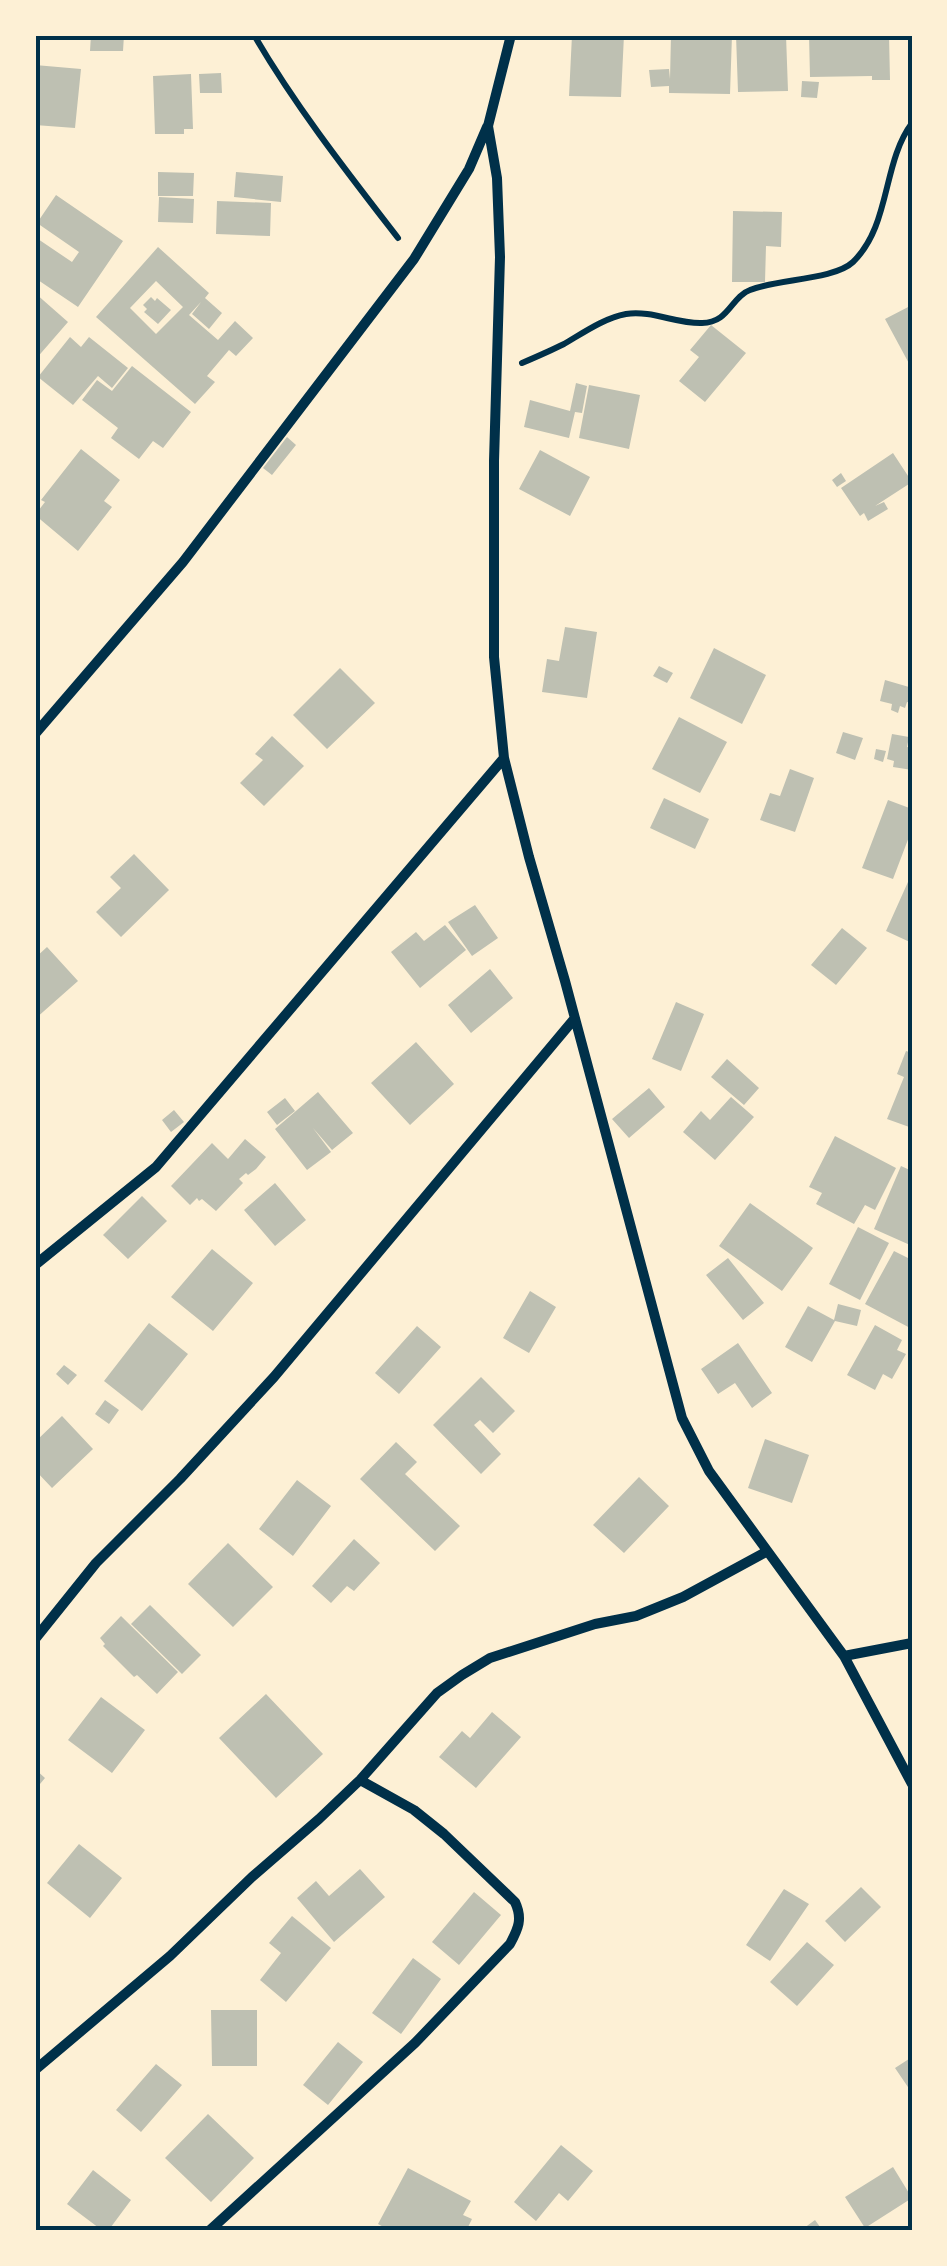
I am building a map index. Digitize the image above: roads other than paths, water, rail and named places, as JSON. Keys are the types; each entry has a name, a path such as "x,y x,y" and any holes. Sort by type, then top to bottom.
{"street":[{"path":"35,734 183,562 414,260 468,169 488,126 512,35"},
{"path":"488,126 497,178 500,257 494,657 504,758 529,857 682,1418 709,1471 844,1656 912,1784"},
{"path":"35,1266 156,1167 504,758"},
{"path":"35,1639 96,1563 274,1377 574,1018"},
{"path":"35,2070 170,1956 252,1877 320,1819 437,1693 490,1658 595,1624 636,1616 683,1597 766,1552"},
{"path":"844,1656 912,1643"},
{"path":"209,2231 414,2043 510,1944 519,1925 516,1902 444,1834 414,1810 360,1780"}]}
